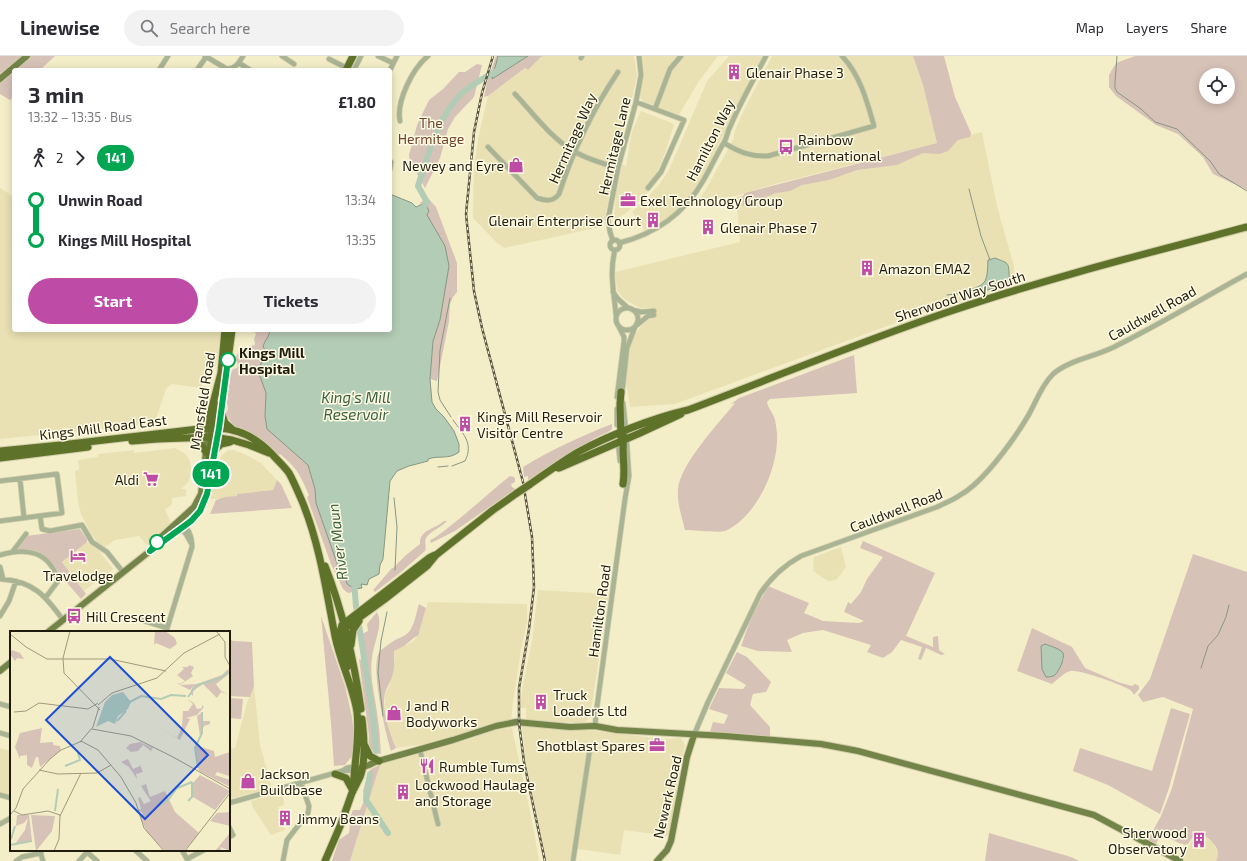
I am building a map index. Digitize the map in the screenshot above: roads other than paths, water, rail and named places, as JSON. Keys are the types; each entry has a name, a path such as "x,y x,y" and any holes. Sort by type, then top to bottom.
{"highway":[{"path":"349,68 353,56"},
{"name":"Sherwood Way South","path":"548,472 670,414 688,410 833,354 952,311 1050,281 1247,228"},
{"name":"Mansfield Road","path":"213,433 210,415 221,373 226,332"},
{"name":"Mansfield Road","path":"221,411 232,332"},
{"path":"204,480 208,470 219,398 224,386"},
{"path":"621,392 620,404 625,473 623,484"},
{"name":"Sherwood Way South","path":"343,627 383,597 428,558 436,555 493,510 560,463 568,462 622,437 669,421 688,410"},
{"path":"221,411 224,421 233,430 250,437 263,445 282,464 291,477 307,515 339,606 343,627 349,683"},
{"path":"185,431 203,423 210,415"},
{"path":"159,433 169,435 213,433 233,430"},
{"name":"Kings Mill Road East","path":"0,451 159,433 185,431 213,433"},
{"path":"213,433 271,454"},
{"path":"213,433 244,439 251,442 259,449"},
{"name":"Kings Mill Road East","path":"0,458 157,439 193,438 213,433"},
{"path":"193,438 200,442 206,452"},
{"path":"215,450 223,443 236,441"},
{"path":"319,551 338,650 354,698 358,723 360,777 325,861"},
{"path":"339,606 356,618 352,634 351,651"},
{"path":"332,620 337,626 343,627"},
{"path":"343,627 351,651 361,714 364,744 359,767"},
{"path":"364,744 370,756 377,762"},
{"path":"335,774 346,778 353,791"}],"main road":[{"path":"13,68 27,56"},
{"path":"0,79 12,69"},
{"name":"Mansfield Road","path":"49,631 150,551 180,525 197,503 201,494 204,480 206,452 221,411"},
{"name":"Mansfield Road","path":"150,551 158,541 200,511 207,494 215,450 213,433"},
{"path":"0,671 10,663"},
{"path":"359,767 420,750 496,726 516,722 570,727 595,726 617,730 821,744 858,751 1094,815 1180,861"},
{"name":"Newark Road","path":"658,861 671,841 694,735"}],"street":[{"path":"160,68 168,56"},
{"path":"198,68 206,56 223,68"},
{"path":"233,68 239,63 243,56"},
{"path":"282,56 294,64"},
{"path":"350,68 361,56"},
{"path":"378,56 393,63"},
{"path":"391,68 397,56"},
{"path":"400,120 399,115 401,105 408,84 418,67 428,56"},
{"name":"Hermitage Lane","path":"613,241 608,220 618,168 636,102 641,75 639,56"},
{"path":"655,109 670,69 681,56"},
{"name":"Hamilton Way","path":"619,242 652,231 676,214 688,202 724,144 730,127 766,56"},
{"path":"724,144 739,152 757,156 768,156 874,126 858,78 850,64 842,56"},
{"path":"329,59 347,68"},
{"path":"239,63 247,68"},
{"name":"Hermitage Way","path":"488,147 537,198 547,201 553,200 559,194 581,139 607,88 618,72"},
{"path":"515,94 560,142 587,158 618,168"},
{"path":"636,102 684,120 661,172 648,188"},
{"path":"616,240 619,242 619,247 615,250 610,246 613,241 616,240"},
{"name":"Hamilton Road","path":"595,726 629,476 617,402 624,337 616,324 612,268 615,250"},
{"name":"Cauldwell Road","path":"694,735 708,702 760,594 775,574 788,563 801,556 953,500 974,485 986,473 1017,432 1041,390 1052,376 1062,367 1105,351 1129,339 1247,274"},
{"path":"613,292 618,299 631,309 637,316 638,320 627,348 621,392"},
{"path":"616,317 621,310 631,309 641,312 654,313 627,331 619,327"},
{"path":"0,481 57,474 62,513 0,521"},
{"path":"20,479 24,518"},
{"name":"Hamilton Road","path":"623,484 625,498"},
{"path":"40,516 42,529 50,531 82,525 92,542 107,552 123,572"},
{"path":"141,620 167,630 192,545 190,532 180,525"},
{"path":"13,551 26,534"},
{"path":"0,555 13,551 29,552 39,554 45,558 56,572 58,581 46,597"},
{"path":"0,567 1,579 26,584 46,597 64,620"},
{"path":"0,616 9,600 16,581"},
{"path":"0,704 10,707"},
{"path":"0,733 10,736"},
{"path":"573,861 590,748"},
{"path":"420,750 438,824"},
{"path":"230,803 335,774 347,768 359,767"},
{"path":"283,861 287,840 308,813 309,806 301,783"},
{"path":"0,794 10,798"},
{"path":"0,824 10,819"},
{"path":"79,861 88,851 97,861"},
{"path":"136,851 147,861"},
{"path":"182,851 187,860 202,851"},
{"path":"16,861 22,857 40,852 43,861"}],"water":[{"path":"498,56 528,56 492,79"},
{"name":"King's Mill Reservoir","path":"392,195 412,203 416,207 425,203 429,211 427,215 445,246 449,266 440,320 433,341 430,379 432,402 454,431 459,444 459,452 448,457 428,459 428,461 397,471 390,481 383,559 380,565 379,574 369,579 367,585 361,584 362,588 355,589 347,584 344,572 341,572 339,569 316,503 315,489 308,465 267,429 265,416 266,393 258,371 266,351 263,347 270,332 392,332"},
{"path":"995,258 1007,264 1009,269 1009,283 1002,287 965,294 965,291 982,285 987,274 988,260"},
{"path":"1045,644 1058,649 1063,653 1060,668 1055,675 1050,677 1046,677 1042,669 1041,646"}],"waterway":[{"path":"1117,56 1115,83 1117,92 1141,109 1155,122 1177,129 1211,162 1219,174 1247,191"},
{"name":"River Maun","path":"421,211 427,202 418,186 435,137 446,114 453,103 465,90 500,69"},
{"path":"969,189 981,236 990,260"},
{"path":"947,295 965,293"},
{"path":"450,298 440,350 438,392 440,400 451,417"},
{"path":"452,466 465,461 468,449 468,444 464,434 453,420"},
{"path":"438,467 448,466"},
{"path":"394,498 397,527 395,570"},
{"name":"River Maun","path":"354,582 356,606 373,716 376,751"},
{"path":"1201,668 1208,646 1218,635 1226,617 1229,605"},
{"path":"383,716 378,672 381,641 387,612"},
{"name":"River Maun","path":"370,774 366,800 388,833"}],"railway":[{"path":"493,56 482,93 474,132 466,214 474,291 482,328 523,482 532,537 534,587 529,629 519,688 519,723 524,762 545,861"}],"place":[{"name":"Glenair Phase 3","path":"734,72"},
{"name":"Rainbow International","path":"786,147"},
{"name":"Newey and Eyre","path":"516,165"},
{"name":"Exel Technology Group","path":"628,200"},
{"name":"Glenair Enterprise Court","path":"653,220"},
{"name":"Glenair Phase 7","path":"708,227"},
{"name":"Amazon EMA2","path":"867,268"},
{"name":"Kings Mill Hospital","path":"228,360"},
{"name":"Kings Mill Reservoir Visitor Centre","path":"465,424"},
{"name":"Aldi","path":"151,479"},
{"name":"Travelodge","path":"78,556"},
{"name":"Hill Crescent","path":"74,616"},
{"name":"Truck Loaders Ltd","path":"541,702"},
{"name":"J and R Bodyworks","path":"394,713"},
{"name":"Shotblast Spares","path":"657,745"},
{"name":"Rumble Tums","path":"427,766"},
{"name":"Jackson Buildbase","path":"248,781"},
{"name":"Lockwood Haulage and Storage","path":"403,792"},
{"name":"Jimmy Beans","path":"285,818"},
{"name":"Sherwood Observatory","path":"1199,840"}],"park label":[{"name":"The Hermitage","path":"431,130"}]}
